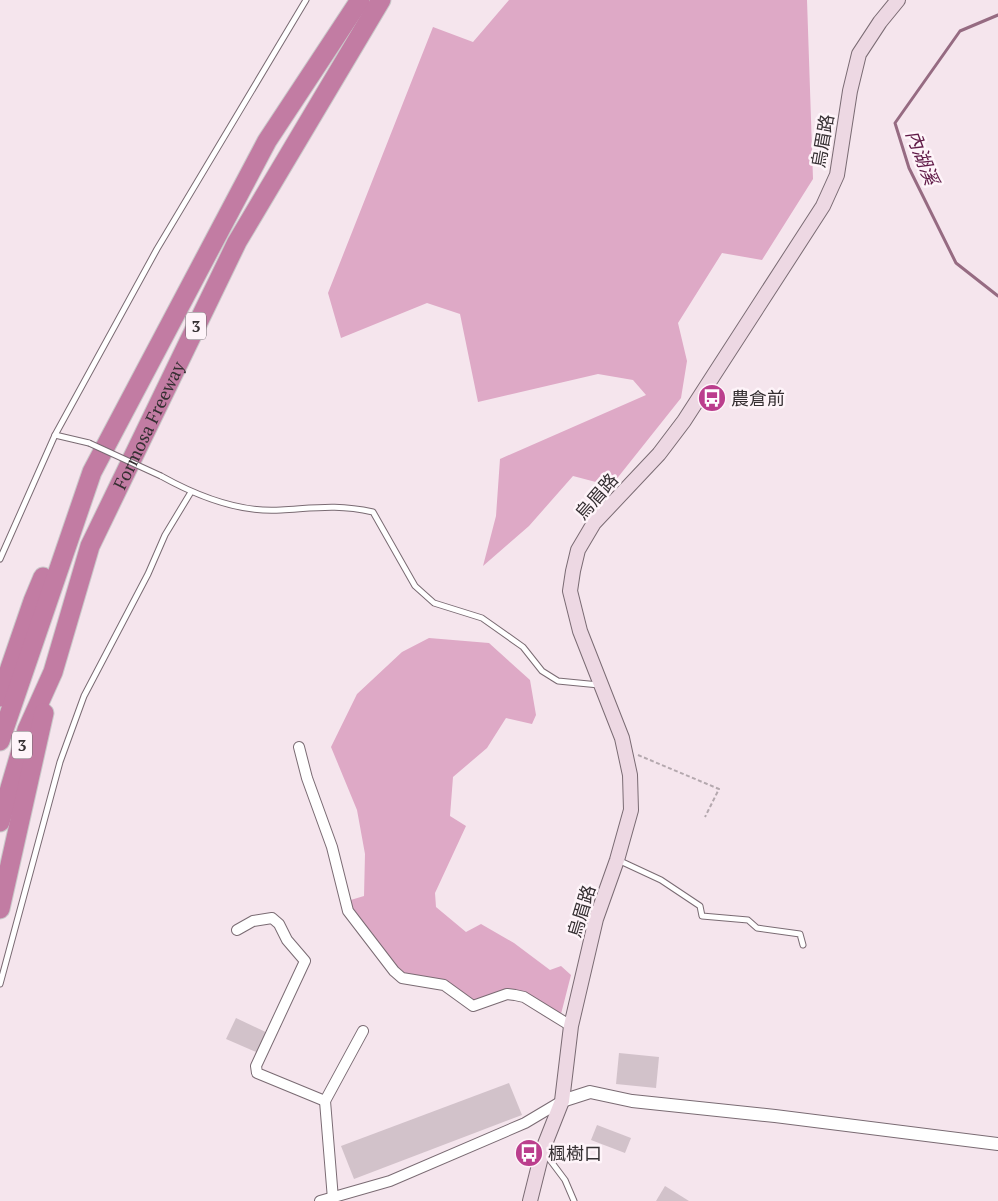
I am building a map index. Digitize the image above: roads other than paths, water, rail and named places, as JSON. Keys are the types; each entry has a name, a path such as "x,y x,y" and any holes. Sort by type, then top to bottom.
{"highway":[{"name":"Formosa Freeway","path":"0,741 92,472 267,141 360,0"},
{"name":"Formosa Freeway","path":"0,822 27,730 53,672 90,546 237,242 381,0"},
{"path":"0,697 33,601 92,472"},
{"path":"0,909 53,672"}],"main road":[{"name":"烏眉路","path":"530,1201 543,1149 562,1101 571,1026 596,919 617,860 631,810 630,775 624,749 602,684 580,631 570,591 578,550 594,523 659,454 684,421 823,206 837,176 850,91 859,54 880,22 898,0"}],"street":[{"path":"299,747 307,778 332,847 348,911 394,971 408,980 444,985 473,1006 507,994 524,997 571,1026"},
{"path":"237,930 253,921 272,918 279,924 287,940 306,961 256,1066 257,1073 325,1101"},
{"path":"333,1198 325,1101 363,1031"},
{"path":"320,1201 390,1181 524,1123 562,1101 590,1092 632,1101 775,1116 998,1144"}],"lane":[{"path":"0,559 55,435 156,249 306,0"},
{"path":"55,435 89,443 191,492 243,508 280,510 311,506 345,506 373,512 415,586 434,603 482,618 523,647 542,671 558,682 585,685 602,684"},
{"path":"0,984 60,762 84,696 148,574 165,535 191,492"},
{"path":"617,860 661,880 700,906 702,916 748,920 757,928 800,934 802,946"},
{"path":"543,1149 565,1180 574,1201"}],"waterway":[{"name":"內湖溪","path":"998,15 960,31 895,123 909,168 956,263 998,296"}],"place":[{"name":"農倉前","path":"712,398"},
{"name":"楓樹口","path":"529,1153"}]}
